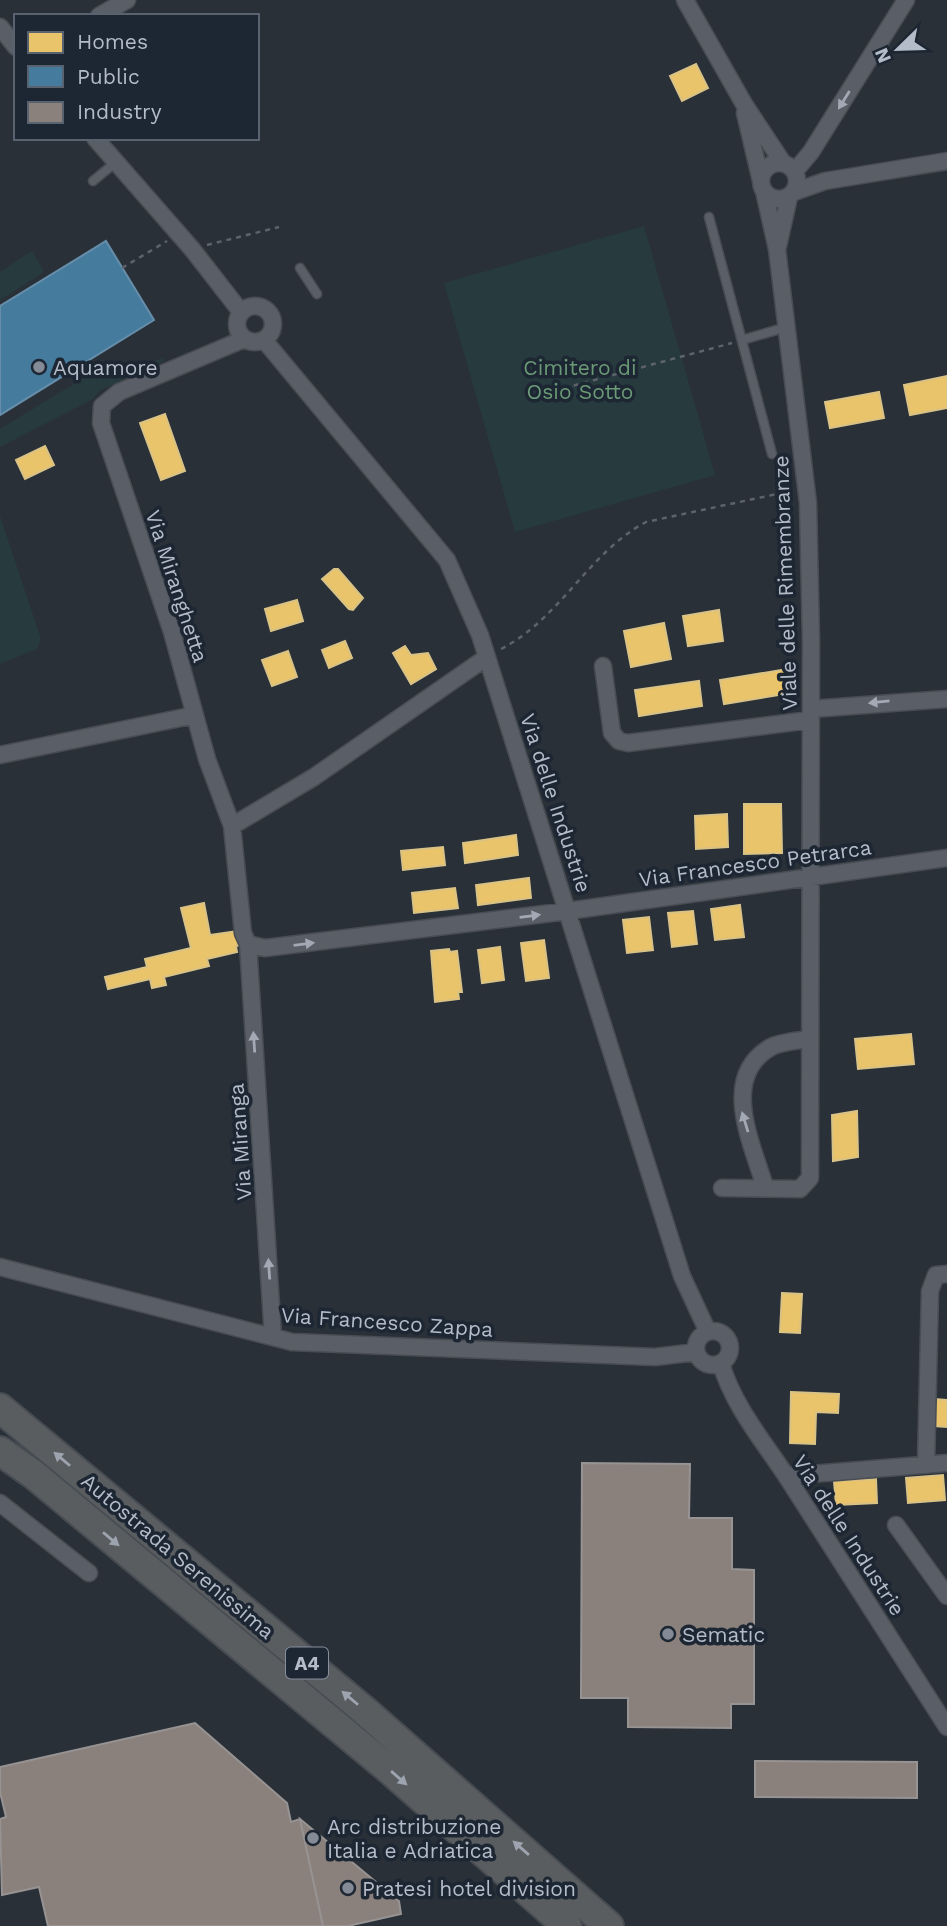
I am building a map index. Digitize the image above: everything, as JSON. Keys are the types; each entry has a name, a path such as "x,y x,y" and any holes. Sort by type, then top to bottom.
{"highway":[{"name":"Autostrada Serenissima","path":"0,1408 365,1711 609,1926"},
{"name":"Autostrada Serenissima","path":"0,1451 33,1474 390,1770 567,1926"}],"street":[{"path":"102,14 127,0"},
{"path":"685,0 744,104 792,170"},
{"path":"792,170 811,152 906,0"},
{"path":"1,32 14,45"},
{"name":"Viale delle Rimembranze","path":"744,104 777,249 806,488 811,714 812,876 808,1038 810,1178 800,1189 765,1187"},
{"path":"97,140 192,249 242,312"},
{"path":"825,181 792,170 768,167 762,186 775,199 825,181 947,161"},
{"name":"Viale delle Rimembranze","path":"777,249 792,195 792,170"},
{"path":"255,306 270,313 273,327 264,340 255,342 244,339 237,326 242,312 255,306"},
{"name":"Via Miranghetta","path":"244,339 119,392 102,406 101,423 108,452 172,632 207,759 232,826 246,939"},
{"name":"Via delle Industrie","path":"264,340 447,560 488,662 682,1276 708,1332 718,1332 729,1342 730,1352 722,1364 729,1388 746,1420 787,1476 947,1727"},
{"path":"232,826 314,777 488,662"},
{"path":"603,666 612,733 619,741 628,743 910,699 947,699"},
{"path":"0,754 195,715"},
{"name":"Via Francesco Petrarca","path":"568,911 947,858"},
{"path":"246,939 265,948 568,911"},
{"name":"Via Miranga","path":"246,939 273,1337"},
{"path":"722,1188 765,1187 742,1110 744,1083 752,1062 773,1046 808,1038"},
{"name":"Via Francesco Zappa","path":"0,1266 292,1342 655,1357 696,1352"},
{"path":"926,1465 930,1291 936,1275 947,1274"},
{"path":"708,1332 697,1342 696,1352 706,1364 722,1364"},
{"path":"787,1476 947,1463"},
{"path":"0,1503 89,1573"},
{"path":"896,1524 947,1596"}],"lane":[{"path":"93,181 116,162"},
{"path":"709,217 772,454"},
{"path":"300,268 317,294"},
{"path":"742,341 788,327"}],"path":[{"path":"192,249 279,227"},
{"path":"122,268 178,234"},
{"path":"535,396 742,341"},
{"path":"488,662 502,662 498,651 519,640 551,612 626,533 646,522 806,488"}],"green space":[{"name":"Cimitero di Osio Sotto","path":"644,226 715,475 515,532 444,283"},
{"path":"32,251 44,272 0,300 0,272"},
{"path":"162,358 164,361 99,391 93,399 0,447 0,429 103,366 113,378"},
{"path":"0,516 41,639 37,649 0,664"}],"building: Homes":[{"path":"696,64 708,88 682,101 670,76"},
{"path":"947,376 947,408 910,415 904,385"},
{"path":"879,392 884,418 830,428 825,402"},
{"path":"165,414 185,471 161,480 140,423"},
{"path":"45,446 54,465 25,479 16,460"},
{"path":"334,569 338,569 363,598 353,610 349,609 322,579"},
{"path":"297,600 303,621 271,631 265,609"},
{"path":"719,610 723,641 688,646 683,616"},
{"path":"664,623 671,659 631,667 624,631"},
{"path":"345,641 352,658 329,668 322,650"},
{"path":"405,646 411,655 428,653 436,669 411,684 393,653"},
{"path":"288,651 297,677 272,686 262,660"},
{"path":"788,669 791,693 724,704 720,680"},
{"path":"699,681 702,706 639,716 635,690"},
{"path":"744,804 781,804 782,853 744,854"},
{"path":"727,814 728,847 696,849 695,816"},
{"path":"516,835 518,855 465,863 463,843"},
{"path":"443,847 445,865 403,870 401,851"},
{"path":"529,878 531,898 478,905 476,885"},
{"path":"455,888 458,908 414,913 412,893"},
{"path":"204,903 210,935 237,931 241,945 236,946 237,952 207,959 209,966 164,977 166,985 152,988 150,979 108,989 105,977 147,967 145,959 191,948 181,908"},
{"path":"740,905 744,937 715,940 711,909"},
{"path":"693,911 697,944 672,947 668,913"},
{"path":"649,917 653,950 627,953 623,920"},
{"path":"544,940 549,978 526,981 521,943"},
{"path":"500,947 504,980 482,983 478,950"},
{"path":"449,949 450,952 457,951 462,992 458,992 459,999 435,1002 431,951"},
{"path":"911,1034 914,1064 858,1069 855,1039"},
{"path":"857,1111 858,1157 833,1161 832,1115"},
{"path":"782,1293 802,1294 800,1333 780,1332"},
{"path":"791,1392 839,1394 838,1413 816,1412 815,1444 790,1443"},
{"path":"934,1399 947,1400 947,1427 934,1426"},
{"path":"943,1475 945,1500 908,1503 906,1478"},
{"path":"876,1479 877,1503 836,1505 834,1481"}],"building: Public":[{"name":"Aquamore","path":"106,241 154,320 0,415 0,306"}],"building: Industry":[{"name":"Sematic","path":"582,1463 690,1464 689,1518 732,1518 732,1569 754,1570 754,1704 731,1704 731,1728 628,1727 628,1698 581,1698"},
{"path":"195,1723 287,1803 291,1822 300,1819 323,1926 48,1926 39,1887 2,1895 0,1819 6,1817 0,1792 0,1767"},
{"path":"755,1761 917,1762 917,1798 755,1797"},
{"path":"300,1819 399,1901 401,1914 348,1926 323,1926"}],"place":[{"name":"Aquamore","path":"39,367"},
{"name":"Sematic","path":"668,1634"},
{"name":"Arc distribuzione Italia e Adriatica","path":"313,1838"},
{"name":"Pratesi hotel division","path":"348,1888"}]}
